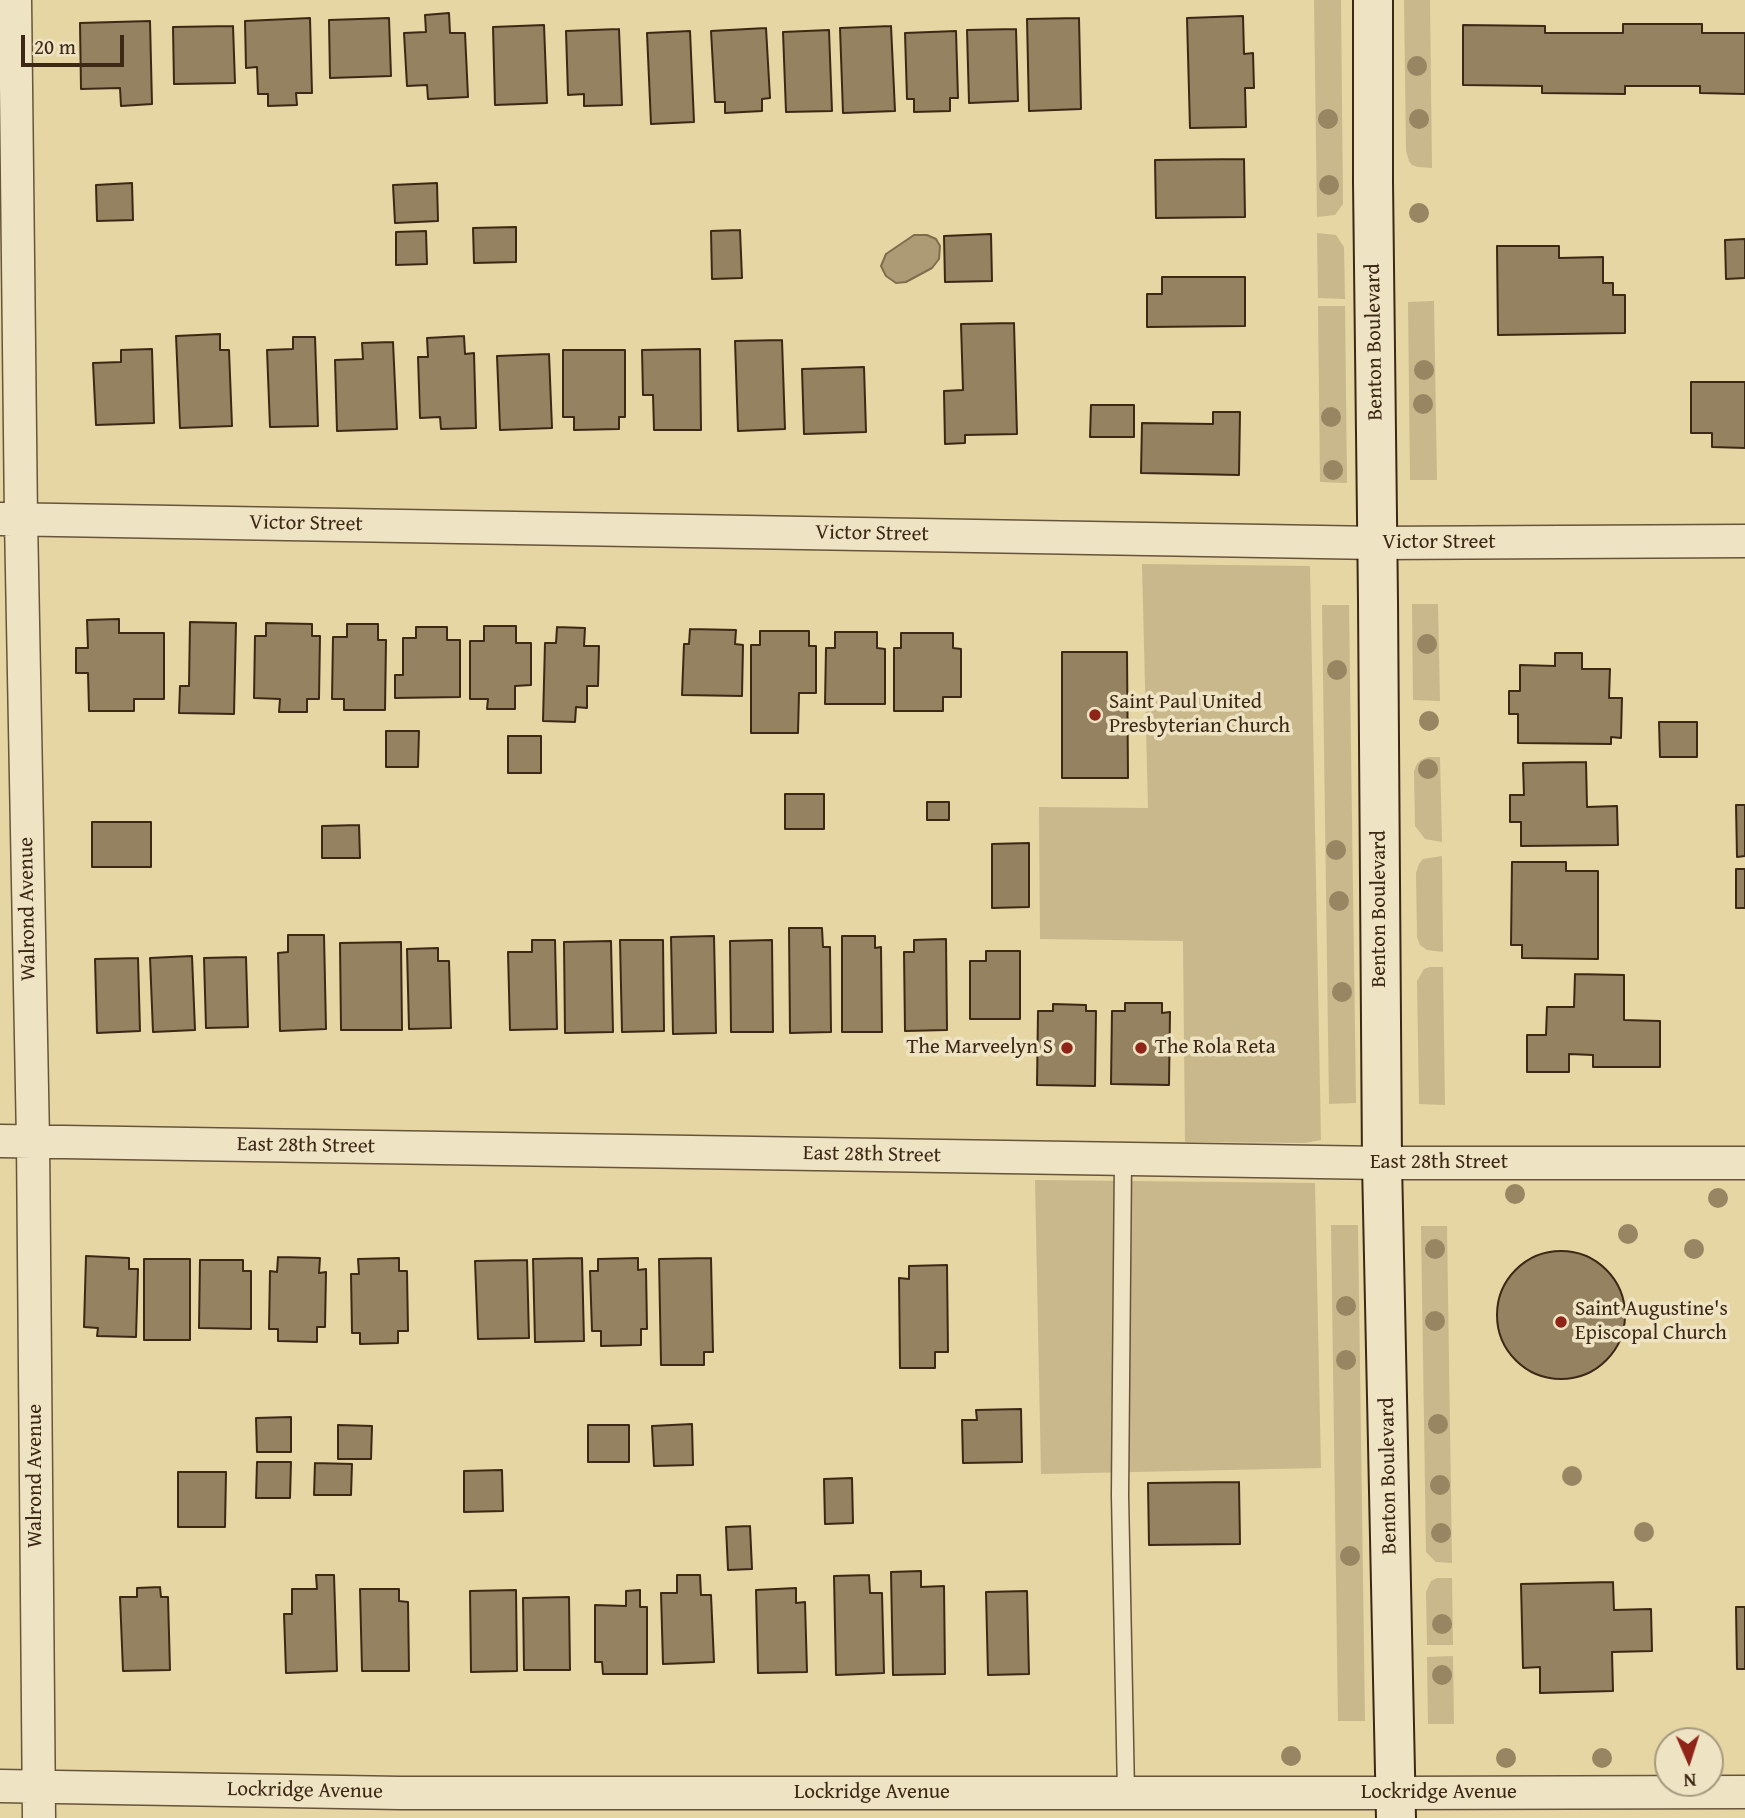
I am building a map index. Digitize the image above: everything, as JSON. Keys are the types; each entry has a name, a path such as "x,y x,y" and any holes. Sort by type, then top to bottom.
{"street":[{"name":"Walrond Avenue","path":"15,0 10,519 33,1141 39,1818"},
{"name":"Benton Boulevard","path":"1373,0 1382,1163 1396,1806"},
{"name":"Victor Street","path":"10,519 1377,543 1745,541"},
{"name":"East 28th Street","path":"0,1141 1382,1163 1745,1163"},
{"name":"Lockridge Avenue","path":"0,1786 400,1793 1126,1793 1396,1806 1745,1792"}],"lane":[{"path":"1123,1159 1119,1495 1126,1793"}],"shaded area":[{"path":"1314,0 1341,0 1343,204 1335,215 1317,217"},
{"path":"1404,0 1430,0 1432,168 1412,165 1406,151"},
{"path":"1317,233 1336,235 1344,247 1345,299 1318,298"},
{"path":"914,235 927,235 936,239 940,246 939,259 932,268 906,282 896,283 886,276 881,266 886,254"},
{"path":"1434,301 1437,480 1410,480 1408,302"},
{"path":"1318,306 1345,306 1347,483 1320,482"},
{"path":"1142,564 1310,566 1321,1140 1305,1143 1185,1142 1183,941 1040,939 1039,807 1148,808"},
{"path":"1412,604 1438,604 1440,701 1413,700"},
{"path":"1322,605 1349,605 1356,1103 1329,1104"},
{"path":"1440,757 1442,842 1425,839 1415,826 1414,771 1421,760"},
{"path":"1442,856 1443,952 1427,950 1420,945 1417,937 1416,873 1423,859"},
{"path":"1443,967 1445,1105 1419,1104 1417,981 1424,969"},
{"path":"1035,1180 1315,1183 1321,1468 1041,1474"},
{"path":"1331,1225 1358,1225 1365,1721 1338,1721"},
{"path":"1421,1226 1447,1226 1452,1563 1436,1562 1426,1552"},
{"path":"1437,1578 1452,1578 1453,1645 1427,1645 1426,1592 1431,1581"},
{"path":"1453,1656 1454,1724 1428,1724 1427,1657"}],"building":[{"path":"449,13 450,33 465,33 468,97 428,99 427,85 407,86 404,33 426,32 425,15"},
{"path":"1243,16 1244,54 1253,53 1254,88 1245,88 1246,127 1190,128 1187,18"},
{"path":"310,18 312,93 296,93 297,105 268,106 268,94 258,94 257,67 246,68 245,21"},
{"path":"389,18 391,76 330,78 329,20"},
{"path":"1079,18 1081,109 1029,111 1027,19"},
{"path":"150,21 152,104 121,106 120,88 81,89 80,23"},
{"path":"1623,24 1702,24 1702,33 1745,33 1745,94 1700,93 1700,86 1625,86 1625,94 1542,93 1542,86 1463,85 1463,25 1545,26 1545,33 1623,33"},
{"path":"544,25 547,103 495,105 493,27"},
{"path":"233,26 235,83 174,84 173,27"},
{"path":"891,26 895,111 843,113 840,28"},
{"path":"766,28 770,98 762,99 762,111 725,113 725,102 715,102 711,31"},
{"path":"619,29 622,105 584,106 584,94 568,95 566,31"},
{"path":"1016,29 1018,101 969,103 967,30"},
{"path":"829,30 832,111 786,112 783,32"},
{"path":"690,31 694,122 651,124 647,33"},
{"path":"956,31 958,98 950,98 950,111 914,112 914,99 907,99 905,33"},
{"path":"1244,159 1245,217 1156,218 1155,160"},
{"path":"132,183 133,220 97,221 96,185"},
{"path":"437,183 438,221 395,223 393,185"},
{"path":"516,227 516,262 474,263 473,228"},
{"path":"740,230 742,278 712,279 711,231"},
{"path":"426,231 427,264 396,265 396,232"},
{"path":"991,234 992,281 945,282 944,236"},
{"path":"1745,239 1745,278 1726,279 1725,240"},
{"path":"1497,246 1559,246 1559,258 1603,257 1603,283 1613,283 1613,295 1625,295 1625,333 1498,335"},
{"path":"1162,277 1245,277 1245,326 1147,327 1147,294 1162,294"},
{"path":"1014,323 1017,434 965,435 965,443 945,444 944,391 963,390 961,324"},
{"path":"220,334 220,350 229,350 232,426 180,428 176,336"},
{"path":"464,336 465,354 474,353 476,428 441,429 440,417 420,418 418,357 428,357 427,338"},
{"path":"293,337 315,337 318,426 270,427 267,350 293,349"},
{"path":"782,340 785,429 738,431 735,341"},
{"path":"393,342 397,429 337,431 335,360 363,359 362,343"},
{"path":"152,349 154,423 96,425 93,363 121,362 121,350"},
{"path":"700,349 701,430 654,430 653,395 643,395 642,350"},
{"path":"563,350 625,350 625,417 619,417 619,429 574,430 574,417 563,417"},
{"path":"549,354 552,428 500,430 497,356"},
{"path":"864,367 866,432 804,434 802,369"},
{"path":"1691,382 1745,382 1745,448 1712,447 1712,433 1691,433"},
{"path":"1091,405 1134,405 1134,437 1090,437"},
{"path":"1213,412 1240,412 1239,475 1141,473 1142,423 1213,424"},
{"path":"119,619 119,633 164,633 164,699 134,699 134,711 89,711 88,673 76,673 76,648 88,648 87,620"},
{"path":"190,622 236,623 234,714 179,713 180,686 189,686"},
{"path":"266,623 312,624 312,636 320,636 319,699 307,699 307,712 279,712 280,699 254,698 255,636 266,636"},
{"path":"347,624 378,624 378,640 386,640 385,710 344,710 344,699 332,699 333,637 347,637"},
{"path":"484,626 516,626 516,643 531,643 531,685 515,686 515,709 487,709 488,699 470,699 470,641 484,641"},
{"path":"416,627 447,627 447,640 460,640 460,697 395,698 395,675 403,675 403,638 416,638"},
{"path":"557,627 585,628 584,646 599,646 598,686 587,686 587,708 576,707 575,722 543,721 545,643 556,643"},
{"path":"690,629 736,630 735,644 743,645 742,696 682,695 684,644 689,644"},
{"path":"760,631 809,631 809,646 816,646 816,693 799,693 798,733 751,733 751,645 760,645"},
{"path":"835,632 877,632 877,648 885,649 885,704 825,704 826,648 835,648"},
{"path":"901,633 953,633 953,648 961,649 961,697 943,697 943,711 894,711 894,648 901,648"},
{"name":"Saint Paul United Presbyterian Church","path":"1062,652 1127,652 1128,778 1062,778"},
{"path":"1555,653 1582,653 1582,669 1610,669 1609,698 1622,698 1621,738 1611,737 1611,744 1518,743 1518,714 1509,714 1509,691 1520,691 1520,665 1555,666"},
{"path":"1659,722 1697,722 1697,757 1660,757"},
{"path":"386,731 419,731 418,767 386,767"},
{"path":"508,736 541,736 541,773 508,773"},
{"path":"1586,762 1587,807 1617,806 1618,845 1521,846 1521,822 1510,822 1510,795 1524,795 1523,763"},
{"path":"785,794 824,794 824,829 785,829"},
{"path":"927,802 949,802 949,820 927,820"},
{"path":"1736,805 1745,805 1745,856 1737,857"},
{"path":"92,822 151,822 151,867 92,867"},
{"path":"359,825 360,858 322,858 322,826"},
{"path":"1029,843 1029,907 992,908 992,844"},
{"path":"1512,862 1566,862 1566,871 1598,871 1598,959 1522,958 1522,945 1511,945"},
{"path":"1736,869 1745,869 1745,908 1736,908"},
{"path":"789,928 822,928 823,947 830,947 831,1032 790,1033"},
{"path":"288,935 324,935 326,1029 280,1031 278,953 288,952"},
{"path":"714,936 716,1033 673,1034 671,937"},
{"path":"842,936 875,936 875,948 881,947 882,1032 842,1032"},
{"path":"946,939 947,1030 905,1031 904,952 914,952 914,940"},
{"path":"532,940 555,940 557,1029 510,1030 508,952 532,952"},
{"path":"620,940 663,940 664,1031 622,1032"},
{"path":"772,940 773,1032 731,1032 730,941"},
{"path":"611,941 613,1032 565,1033 564,942"},
{"path":"401,942 402,1030 341,1030 340,943"},
{"path":"438,948 438,961 449,961 451,1028 409,1029 407,949"},
{"path":"986,951 1020,951 1020,1019 970,1019 970,961 986,961"},
{"path":"192,956 195,1030 153,1032 150,958"},
{"path":"246,957 248,1027 206,1028 204,958"},
{"path":"138,958 140,1031 97,1033 95,959"},
{"path":"1575,974 1624,975 1624,1020 1660,1021 1660,1067 1593,1067 1593,1055 1569,1054 1569,1072 1527,1072 1527,1035 1546,1035 1547,1007 1574,1007"},
{"name":"The Rola Reta","path":"1125,1003 1162,1003 1162,1013 1170,1012 1169,1085 1111,1084 1112,1011 1125,1011"},
{"name":"The Marveelyn S","path":"1053,1004 1086,1005 1086,1011 1096,1011 1095,1086 1037,1085 1038,1011 1053,1011"},
{"name":"Saint Augustine's Episcopal Church","path":"1561,1251 1586,1256 1606,1270 1620,1290 1625,1315 1620,1340 1606,1360 1586,1374 1561,1379 1536,1374 1516,1360 1502,1340 1497,1315 1502,1290 1516,1270 1536,1256"},
{"path":"86,1256 129,1258 129,1269 138,1269 136,1337 97,1336 98,1328 84,1327"},
{"path":"278,1257 320,1258 319,1273 326,1272 325,1327 317,1327 317,1342 278,1341 278,1329 269,1329 270,1271 277,1272"},
{"path":"399,1258 399,1271 407,1271 408,1331 398,1331 398,1343 360,1344 360,1333 352,1333 351,1274 359,1274 358,1259"},
{"path":"582,1258 584,1341 535,1342 533,1259"},
{"path":"638,1258 638,1270 646,1269 647,1329 641,1329 641,1345 601,1346 601,1331 592,1331 590,1271 598,1271 598,1259"},
{"path":"711,1258 713,1352 704,1352 704,1365 661,1365 659,1259"},
{"path":"144,1259 190,1259 190,1340 144,1340"},
{"path":"200,1260 243,1260 243,1271 251,1271 251,1329 199,1328"},
{"path":"527,1260 529,1338 478,1339 475,1261"},
{"path":"947,1265 948,1352 935,1352 935,1368 900,1368 899,1278 909,1279 909,1266"},
{"path":"1021,1409 1022,1462 963,1463 962,1420 977,1420 976,1410"},
{"path":"291,1417 291,1452 257,1452 256,1418"},
{"path":"692,1424 693,1465 654,1466 652,1426"},
{"path":"338,1425 372,1426 371,1459 338,1459"},
{"path":"588,1425 629,1425 629,1462 588,1462"},
{"path":"257,1462 291,1462 290,1498 256,1498"},
{"path":"315,1463 352,1464 351,1495 314,1495"},
{"path":"502,1470 503,1511 464,1512 464,1471"},
{"path":"178,1472 226,1472 225,1527 178,1527"},
{"path":"852,1478 853,1523 825,1524 824,1479"},
{"path":"1239,1482 1240,1544 1149,1545 1148,1483"},
{"path":"750,1526 752,1569 728,1570 726,1527"},
{"path":"921,1571 921,1587 944,1586 945,1674 893,1675 891,1572"},
{"path":"316,1575 334,1575 337,1671 286,1673 284,1614 292,1614 292,1589 317,1589"},
{"path":"677,1575 700,1575 701,1595 711,1595 714,1662 663,1664 661,1593 677,1593"},
{"path":"869,1575 870,1593 882,1593 884,1673 836,1675 834,1576"},
{"path":"1613,1582 1614,1610 1651,1609 1652,1651 1612,1652 1613,1691 1540,1693 1540,1667 1523,1668 1521,1584"},
{"path":"160,1587 161,1597 168,1597 170,1670 123,1671 120,1597 137,1597 137,1588"},
{"path":"796,1588 796,1603 805,1602 807,1672 758,1673 756,1590"},
{"path":"360,1589 399,1589 399,1601 408,1602 409,1671 362,1671"},
{"path":"516,1590 517,1671 471,1672 470,1591"},
{"path":"640,1590 640,1607 647,1607 647,1674 603,1674 602,1662 595,1662 595,1605 626,1606 626,1591"},
{"path":"1027,1591 1029,1674 988,1675 986,1592"},
{"path":"569,1597 570,1670 524,1670 523,1598"},
{"path":"1736,1607 1745,1607 1745,1669 1737,1669"}],"place":[{"name":"Saint Paul United Presbyterian Church","path":"1095,715"},
{"name":"The Marveelyn S","path":"1067,1048"},
{"name":"The Rola Reta","path":"1141,1048"},
{"name":"Saint Augustine's Episcopal Church","path":"1561,1322"}]}
